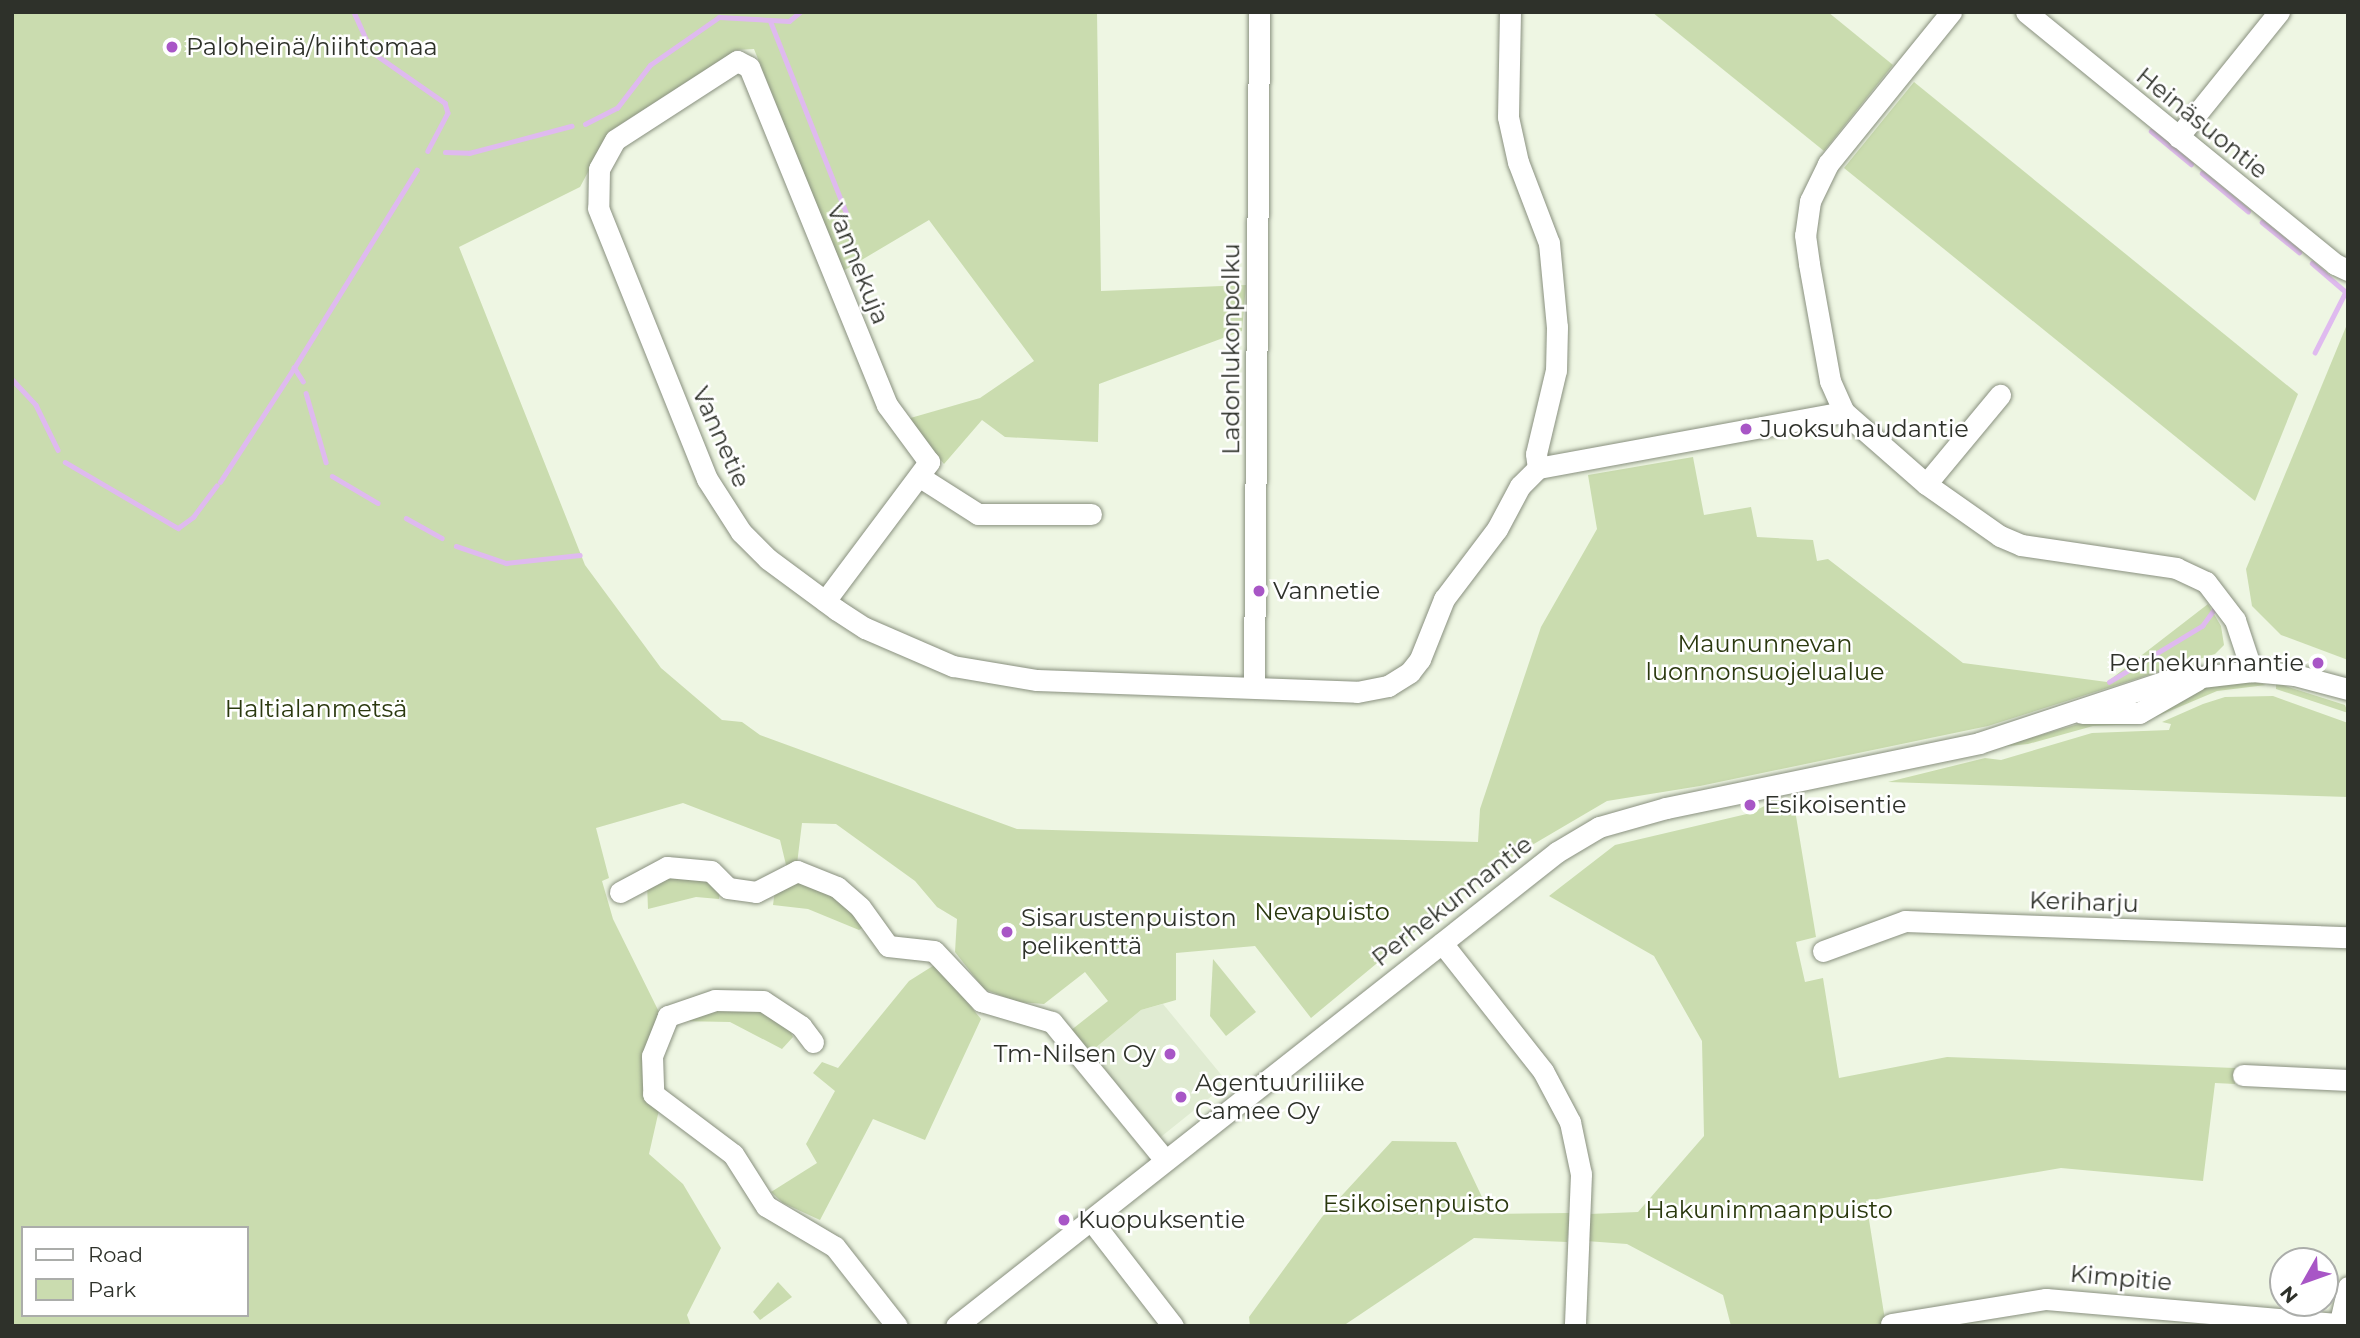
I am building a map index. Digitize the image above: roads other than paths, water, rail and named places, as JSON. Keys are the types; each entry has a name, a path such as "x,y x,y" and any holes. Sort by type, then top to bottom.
{"street":[{"name":"Ladonlukonpolku","path":"1254,686 1259,12"},
{"path":"1510,12 1508,117 1518,162 1549,243 1557,327 1556,370 1536,454 1538,468 1844,412"},
{"path":"1951,12 1828,164 1810,201 1805,235 1809,264 1830,381 1844,412 1926,484 1978,524 2010,541 2176,568 2196,576 2215,589 2228,606 2252,671"},
{"name":"Heinäsuontie","path":"2026,12 2178,137 2348,270"},
{"path":"2178,137 2279,12"},
{"name":"Vannetie","path":"743,61 732,62 624,131 599,169 597,208 707,480 755,548 825,600 884,638 983,673 1037,680 1254,686 1357,692 1388,686 1410,672 1428,646 1444,599 1497,528 1520,486 1538,468"},
{"name":"Vannekuja","path":"743,61 887,405 929,463 920,477"},
{"path":"1926,484 2000,395"},
{"path":"825,600 920,477 978,514 1091,514"},
{"name":"Perhekunnantie","path":"956,1326 1557,852 1614,821 1979,743 2167,681 2197,680 2252,671 2295,675 2344,691"},
{"path":"620,892 667,867 711,871 728,888 755,892 797,871 837,887 860,907 888,946 934,951 981,1001 1052,1022 1165,1160"},
{"name":"Keriharju","path":"1823,951 1905,921 2348,937"},
{"path":"1442,943 1543,1071 1570,1122 1581,1174 1575,1326"},
{"path":"813,1042 801,1026 763,1001 715,1000 668,1016 652,1056 653,1094 733,1154 766,1206 835,1247 897,1326"},
{"path":"2243,1075 2348,1080"},
{"path":"1091,1220 1173,1326"},
{"path":"2342,1325 2348,1287"},
{"name":"Kimpitie","path":"1891,1324 2046,1299 2342,1325"}],"waterway":[{"path":"354,12 372,52 445,103 448,113 428,151"},
{"path":"585,124 617,108 650,65 719,17 789,21 800,12"},
{"path":"770,20 847,214"},
{"path":"445,152 469,153 571,126"},
{"path":"2151,131 2191,164"},
{"path":"303,382 294,368 417,170"},
{"path":"2202,173 2248,211"},
{"path":"2262,222 2299,252"},
{"path":"2312,263 2346,292 2315,353"},
{"path":"220,482 294,368"},
{"path":"12,379 36,405 58,450"},
{"path":"306,393 326,462"},
{"path":"65,462 178,528 193,517 216,486"},
{"path":"332,476 378,503"},
{"path":"406,518 442,538"},
{"path":"456,546 506,563 580,555"},
{"path":"2109,682 2202,626 2215,608"}],"place":[{"name":"Paloheinä/hiihtomaa","path":"172,47"},
{"name":"Juoksuhaudantie","path":"1746,429"},
{"name":"Vannetie","path":"1259,591"},
{"name":"Perhekunnantie","path":"2318,663"},
{"name":"Esikoisentie","path":"1750,805"},
{"name":"Sisarustenpuiston pelikenttä","path":"1007,932"},
{"name":"Tm-Nilsen Oy","path":"1170,1054"},
{"name":"Agentuuriliike Camee Oy","path":"1181,1097"},
{"name":"Kuopuksentie","path":"1064,1220"}],"park label":[{"name":"Maununnevan luonnonsuojelualue","path":"1765,658"},
{"name":"Haltialanmetsä","path":"316,709"},
{"name":"Nevapuisto","path":"1322,912"},
{"name":"Esikoisenpuisto","path":"1416,1204"},
{"name":"Hakuninmaanpuisto","path":"1769,1210"}]}
